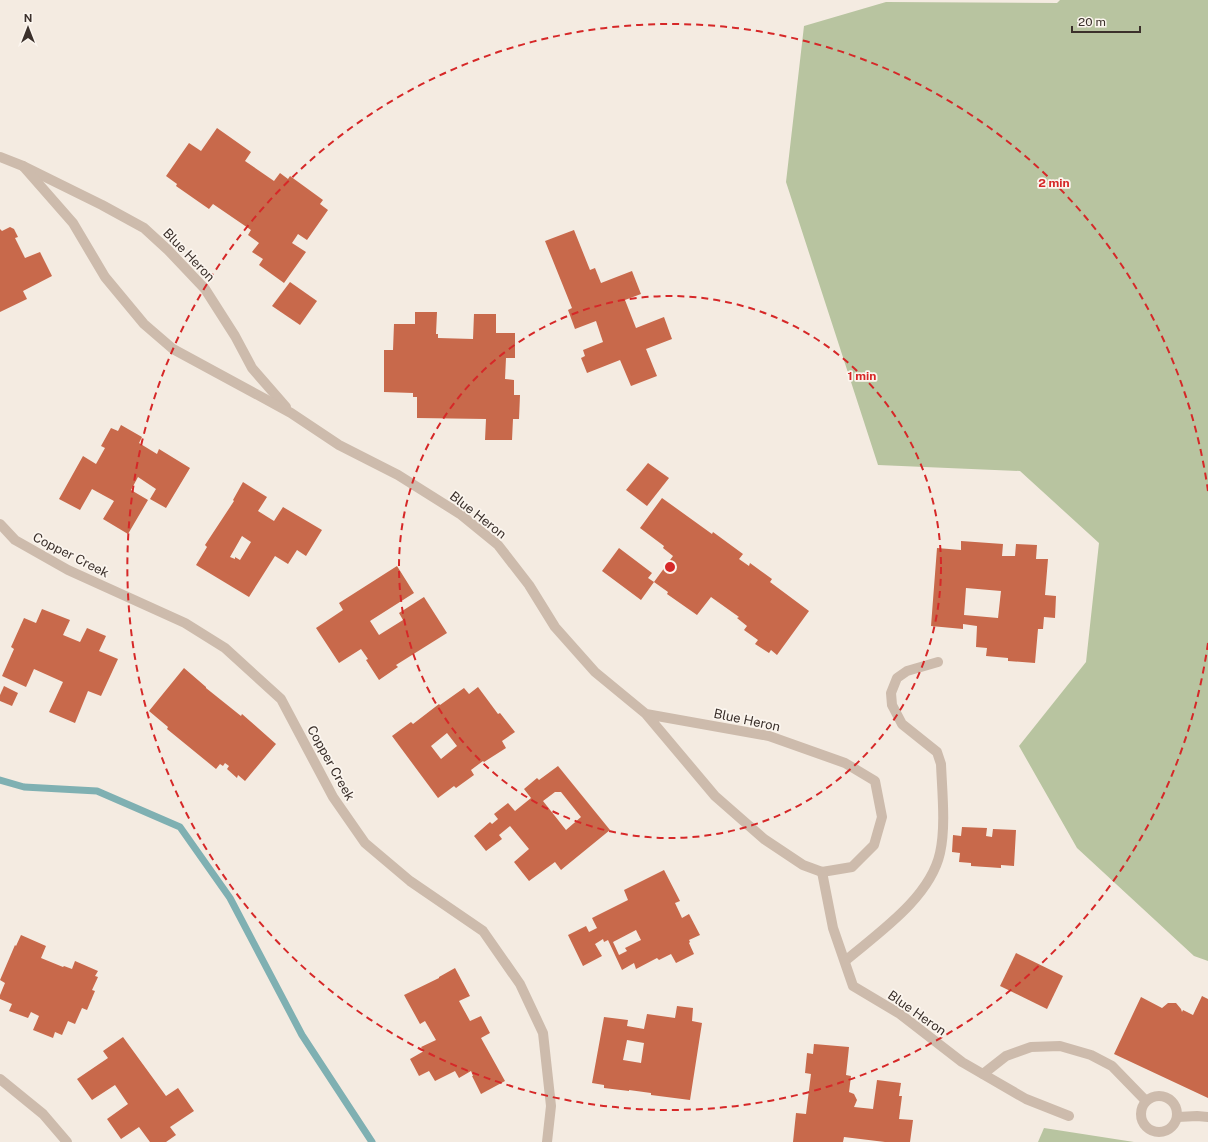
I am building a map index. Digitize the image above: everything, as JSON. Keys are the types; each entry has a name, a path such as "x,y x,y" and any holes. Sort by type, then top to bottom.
{"street":[{"name":"Blue Heron","path":"0,157 23,166 102,205 144,228 168,250 205,289 235,336 252,368 291,413"},
{"name":"Blue Heron","path":"23,166 73,223 105,277 144,324 173,349 291,413 339,445 398,475 460,514 498,545 530,585 555,627 595,672 646,714 715,796 764,839 803,865 822,872 852,867 874,845 882,817 875,781 845,763 769,736 646,714"},
{"name":"Copper Creek","path":"0,524 15,540 68,570 185,623 225,648 281,699 333,797 366,843 410,882 483,931 520,984 543,1034 551,1106 547,1142"},
{"path":"845,961 914,900 935,871 942,836 941,764 937,752 902,724 892,705 892,693 897,678 907,671 938,662"},
{"name":"Blue Heron","path":"822,872 833,928 853,986 900,1014 962,1062 1026,1099 1069,1116"},
{"path":"983,1074 1006,1056 1031,1047 1060,1046 1091,1055 1112,1066 1146,1101"},
{"path":"0,1079 43,1114 67,1142"},
{"path":"1150,1097 1168,1097 1176,1105 1178,1117 1172,1128 1167,1131 1155,1132 1144,1124 1141,1119 1141,1112 1146,1101 1150,1097"},
{"path":"1178,1117 1208,1117"}],"green space":[{"path":"1060,0 1208,0 1208,961 1194,956 1077,848 1019,746 1086,662 1099,543 1020,471 878,465 786,182 804,26 886,2 1057,3"},
{"path":"1044,1128 1134,1142 1038,1142"}],"building":[{"path":"217,128 251,152 245,161 274,181 280,173 288,179 290,176 323,200 320,204 328,210 307,240 298,234 292,243 306,252 284,283 259,265 263,259 252,252 259,243 248,235 251,230 213,204 209,209 176,186 177,184 166,176 189,143 201,151"},
{"path":"10,227 14,229 18,237 15,238 25,258 40,252 52,276 23,291 27,299 0,312 0,229 2,231"},
{"path":"574,230 590,270 595,268 601,283 632,271 641,294 625,300 636,328 664,317 672,339 646,349 657,376 631,386 620,360 587,373 581,358 585,356 583,350 603,342 596,321 575,329 568,310 572,308 545,241"},
{"path":"290,282 317,301 300,325 272,306"},
{"path":"415,312 437,312 436,334 438,334 438,338 473,339 474,314 496,314 496,333 515,333 515,358 506,358 505,379 514,380 514,395 520,395 519,419 513,419 512,440 485,440 486,419 417,418 417,397 413,397 413,393 384,392 384,350 393,350 394,324 415,324"},
{"path":"121,425 142,437 139,443 157,454 159,449 190,468 166,508 150,499 156,489 138,477 131,490 148,500 128,534 103,519 114,501 92,489 80,510 59,499 83,456 96,464 105,448 101,446 111,428 118,431"},
{"path":"648,463 669,478 647,506 626,490"},
{"path":"243,482 267,497 258,511 274,521 283,507 322,530 306,556 297,550 288,564 275,556 249,597 196,565 207,547 205,545 234,501 233,500","holes":["242,536 251,542 240,560 235,557 235,559 230,557"]},
{"path":"662,498 743,554 739,559 749,566 750,563 772,579 770,582 809,611 777,655 771,650 769,653 755,644 758,640 744,630 747,626 737,618 739,617 711,597 697,615 667,594 668,592 654,582 673,556 663,548 664,546 640,528"},
{"path":"961,541 1003,544 1002,556 1015,556 1016,544 1037,545 1036,559 1048,559 1045,595 1056,596 1055,618 1044,617 1043,629 1038,629 1035,663 1008,661 1008,658 986,656 987,648 976,647 977,626 963,624 963,629 931,626 937,548 961,550","holes":["966,588 1001,591 998,618 964,615"]},
{"path":"619,548 652,573 648,578 654,582 641,600 602,571"},
{"path":"397,566 414,593 370,621 379,635 403,620 399,613 424,597 447,633 396,665 398,667 379,680 361,649 339,663 316,628 343,610 339,603"},
{"path":"42,609 70,620 63,635 80,642 87,628 106,636 99,651 118,659 101,696 88,691 75,723 49,712 63,682 34,669 26,687 2,676 14,649 11,647 24,618 36,623"},
{"path":"184,668 241,716 242,714 276,744 245,781 238,775 237,778 227,769 229,766 225,763 223,766 220,764 216,769 167,729 168,727 149,711"},
{"path":"4,686 18,693 12,706 0,701 0,695"},
{"path":"478,687 498,714 500,713 515,732 502,741 506,748 484,762 483,761 471,770 474,775 456,788 454,786 438,798 392,736 411,722 413,724 439,704 440,705 464,688 469,694","holes":["447,733 457,746 441,759 431,746"]},
{"path":"558,766 610,830 561,870 555,862 529,881 514,862 529,849 510,826 499,835 502,839 486,851 474,836 490,822 492,824 498,819 494,814 508,803 515,811 531,798 524,789 537,778 539,780","holes":["555,792 561,792 581,817 566,830 543,801"]},
{"path":"962,827 987,828 986,836 992,837 993,829 1016,830 1014,866 1001,865 1001,868 971,866 971,863 959,862 960,853 952,852 953,835 961,836"},
{"path":"664,870 680,901 675,903 682,918 689,914 700,935 689,940 694,954 676,963 671,954 659,960 657,958 636,969 634,963 622,970 608,940 604,942 603,939 595,944 602,956 583,966 568,935 586,926 589,932 597,928 592,918 628,900 624,890","holes":["636,930 641,940 625,948 627,951 619,955 613,942"]},
{"path":"21,935 46,946 41,958 72,969 75,961 98,971 95,976 98,977 92,990 95,991 87,1010 82,1008 75,1024 68,1021 62,1035 55,1032 53,1038 33,1030 39,1016 31,1012 28,1018 9,1011 12,1004 0,999 5,983 0,980 15,945 16,946"},
{"path":"1016,953 1063,976 1047,1009 1000,986"},
{"path":"455,968 470,996 459,1001 470,1021 481,1016 490,1033 481,1038 505,1081 481,1094 471,1071 459,1078 455,1071 435,1081 429,1071 419,1076 410,1059 424,1051 421,1047 436,1040 425,1021 420,1024 404,995 439,978"},
{"path":"1202,996 1208,999 1208,1098 1114,1054 1141,997 1162,1008 1168,1003 1176,1003 1182,1012 1183,1010 1193,1015"},
{"path":"677,1006 693,1008 692,1021 702,1023 690,1100 651,1095 651,1093 604,1088 604,1085 592,1083 604,1017 628,1020 627,1026 644,1029 647,1014 675,1018","holes":["627,1040 644,1043 641,1063 623,1060"]},
{"path":"123,1037 166,1096 178,1088 194,1111 170,1127 176,1135 166,1142 150,1142 139,1127 121,1139 107,1119 128,1104 115,1085 92,1100 77,1079 108,1058 103,1051"},
{"path":"814,1044 849,1047 846,1075 851,1076 849,1092 854,1094 857,1100 854,1107 873,1109 877,1080 901,1083 899,1096 902,1096 899,1119 913,1120 910,1142 885,1142 844,1137 843,1142 793,1142 796,1113 806,1114 811,1074 805,1073 807,1053 813,1054"}],"waterway":[{"path":"0,780 24,787 97,791 180,827 230,898 302,1035 372,1142"}]}
